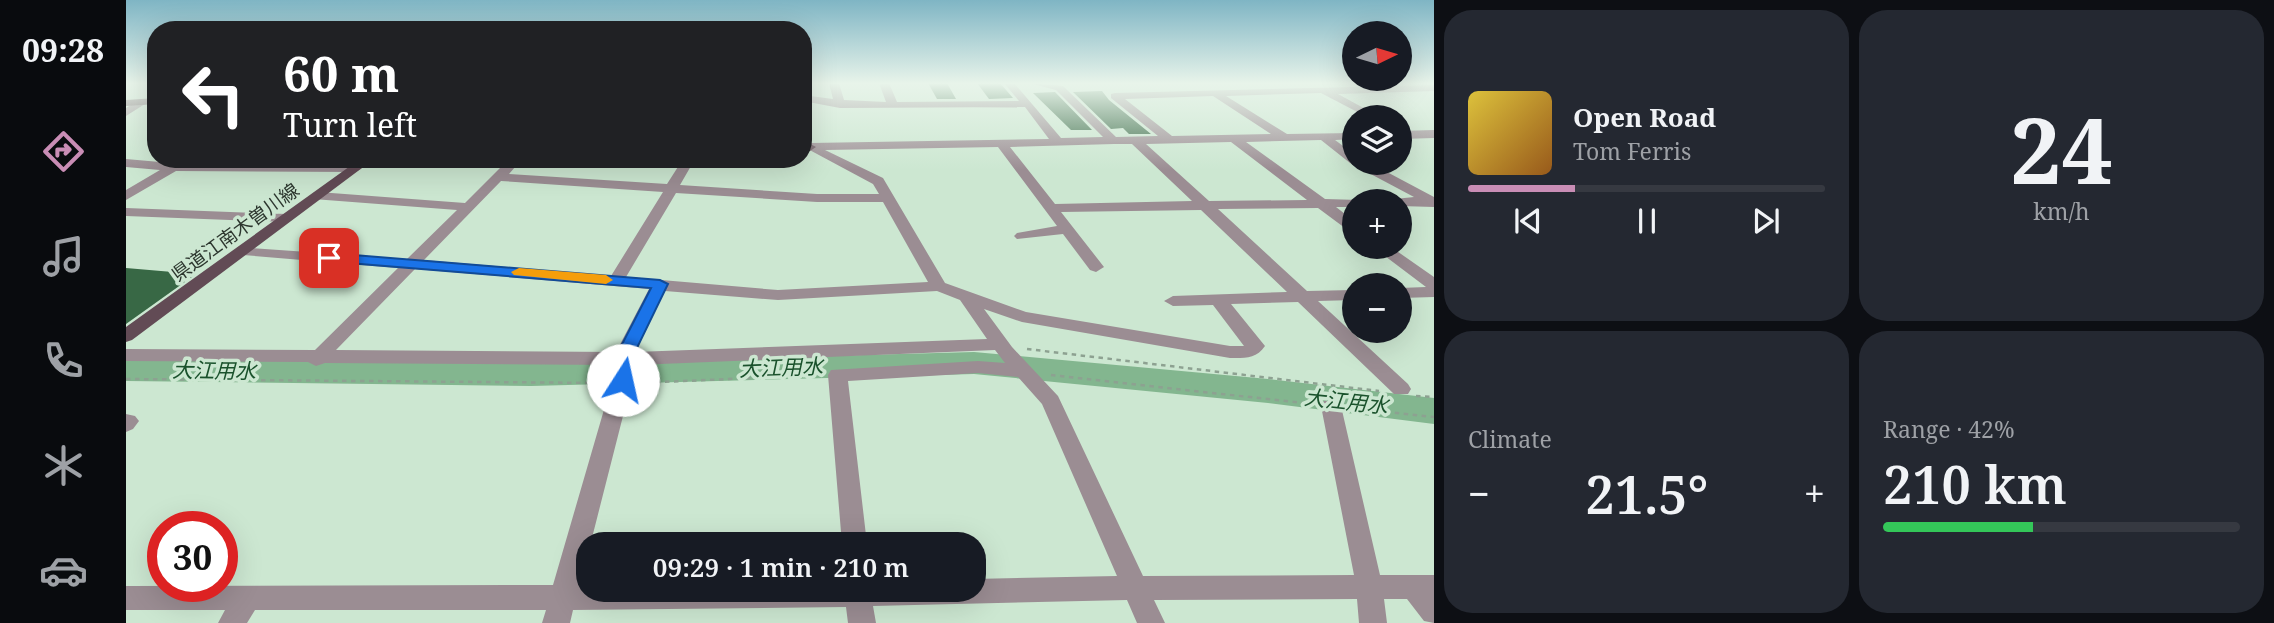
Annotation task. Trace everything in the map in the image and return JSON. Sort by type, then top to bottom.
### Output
[{"type":"main road","name":"県道江南木曽川線","points":[[126,335],[355,168]]},
{"type":"street","points":[[1034,112],[1058,142]]},
{"type":"street","points":[[1083,112],[1113,141]]},
{"type":"street","points":[[1135,112],[1170,140]]},
{"type":"street","points":[[1244,112],[1285,138]]},
{"type":"street","points":[[1412,133],[1434,134]]},
{"type":"street","points":[[812,146],[1342,136]]},
{"type":"street","points":[[1324,137],[1342,151]]},
{"type":"street","points":[[1235,139],[1342,219]]},
{"type":"street","points":[[1136,141],[1401,389]]},
{"type":"street","points":[[1001,143],[1096,267]]},
{"type":"street","points":[[812,149],[878,181],[939,286]]},
{"type":"street","points":[[126,163],[147,165]]},
{"type":"street","points":[[126,196],[170,168]]},
{"type":"street","points":[[316,360],[507,168]]},
{"type":"street","points":[[616,281],[683,168]]},
{"type":"street","points":[[1383,175],[1433,202]]},
{"type":"street","points":[[498,177],[817,198],[888,198]]},
{"type":"street","points":[[318,196],[467,207]]},
{"type":"street","points":[[1412,202],[1433,202]]},
{"type":"street","points":[[1053,208],[1342,203]]},
{"type":"street","points":[[126,212],[286,218]]},
{"type":"street","points":[[1022,236],[1068,229]]},
{"type":"street","points":[[243,250],[778,295],[939,286],[1022,317],[1230,352],[1250,352],[1256,346],[1217,300]]},
{"type":"street","points":[[1398,259],[1434,285]]},
{"type":"street","points":[[556,623],[624,372],[660,284]]},
{"type":"street","points":[[1412,293],[1434,292]]},
{"type":"street","points":[[1174,301],[1342,295]]},
{"type":"street","points":[[967,297],[1012,359],[1051,401],[1151,623]]},
{"type":"street","points":[[126,355],[624,372],[741,357],[932,345],[1012,359]]},
{"type":"street","points":[[853,532],[838,375],[978,367],[1012,359]]},
{"type":"street","points":[[1331,406],[1373,623]]},
{"type":"street","points":[[986,590],[1424,587],[1434,612]]},
{"type":"street","points":[[126,598],[576,595]]},
{"type":"street","points":[[232,623],[249,596]]},
{"type":"street","points":[[859,602],[862,623]]},
{"type":"path","points":[[1012,359],[1331,406],[1434,417]]},
{"type":"path","points":[[126,379],[624,372],[838,375]]},
{"type":"building","points":[[1053,112],[1075,112],[1092,130],[1071,130]]},
{"type":"building","points":[[1094,112],[1124,112],[1151,134],[1129,134],[1123,128],[1111,129]]},
{"type":"building","points":[[126,268],[196,274],[126,324]]},
{"type":"waterway","name":"大江用水","points":[[126,370],[531,375],[974,363],[1268,391],[1434,411]]},
{"type":"slow traffic","points":[[519,272],[606,280]]},
{"type":"route","points":[[329,258],[660,284],[624,356],[627,365],[623,380]]}]
